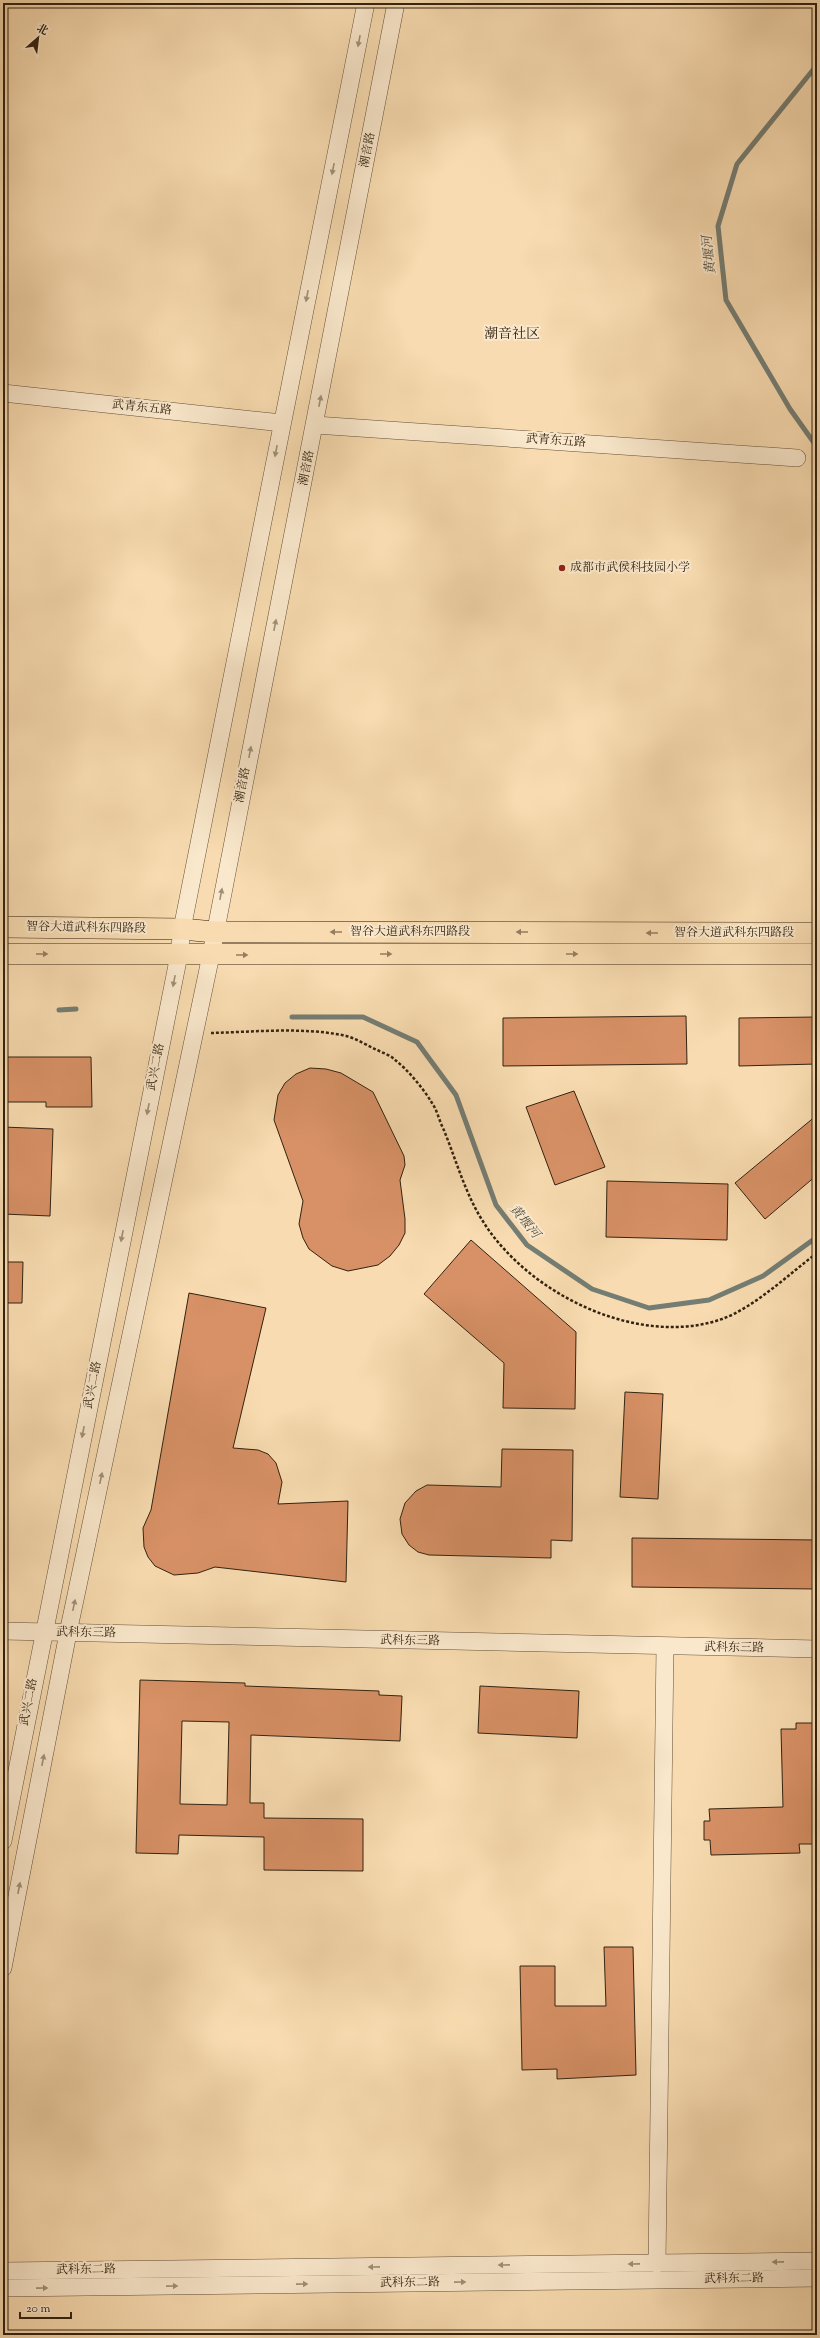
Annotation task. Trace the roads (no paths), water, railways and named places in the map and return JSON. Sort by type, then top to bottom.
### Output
[{"type":"main road","name":"智谷大道武科东四路段","points":[[3,927],[182,929],[214,932],[817,933]]},
{"type":"main road","name":"智谷大道武科东四路段","points":[[3,954],[817,954]]},
{"type":"street","points":[[182,929],[366,3]]},
{"type":"street","name":"潮音路","points":[[3,1968],[68,1633],[211,955],[214,932],[315,425],[396,3]]},
{"type":"street","name":"武青东五路","points":[[3,393],[282,423]]},
{"type":"street","name":"武青东五路","points":[[315,425],[797,458]]},
{"type":"street","name":"武兴二路","points":[[3,1840],[43,1632],[179,955],[182,929]]},
{"type":"street","name":"武科东三路","points":[[3,1631],[665,1647],[817,1649]]},
{"type":"street","points":[[657,2264],[665,1647]]},
{"type":"street","name":"武科东二路","points":[[3,2271],[817,2261]]},
{"type":"street","name":"武科东二路","points":[[3,2288],[817,2278]]},
{"type":"waterway","name":"黄堰河","points":[[817,65],[737,164],[718,226],[726,300],[790,409],[817,447]]},
{"type":"waterway","name":"黄堰河","points":[[59,1010],[76,1009]]},
{"type":"waterway","name":"黄堰河","points":[[292,1017],[363,1017],[417,1042],[456,1095],[496,1205],[527,1245],[592,1289],[649,1308],[709,1300],[763,1276],[817,1237]]},
{"type":"place","name":"成都市武侯科技园小学","points":[[562,568]]},
{"type":"district","name":"潮音社区","points":[[512,335]]}]
